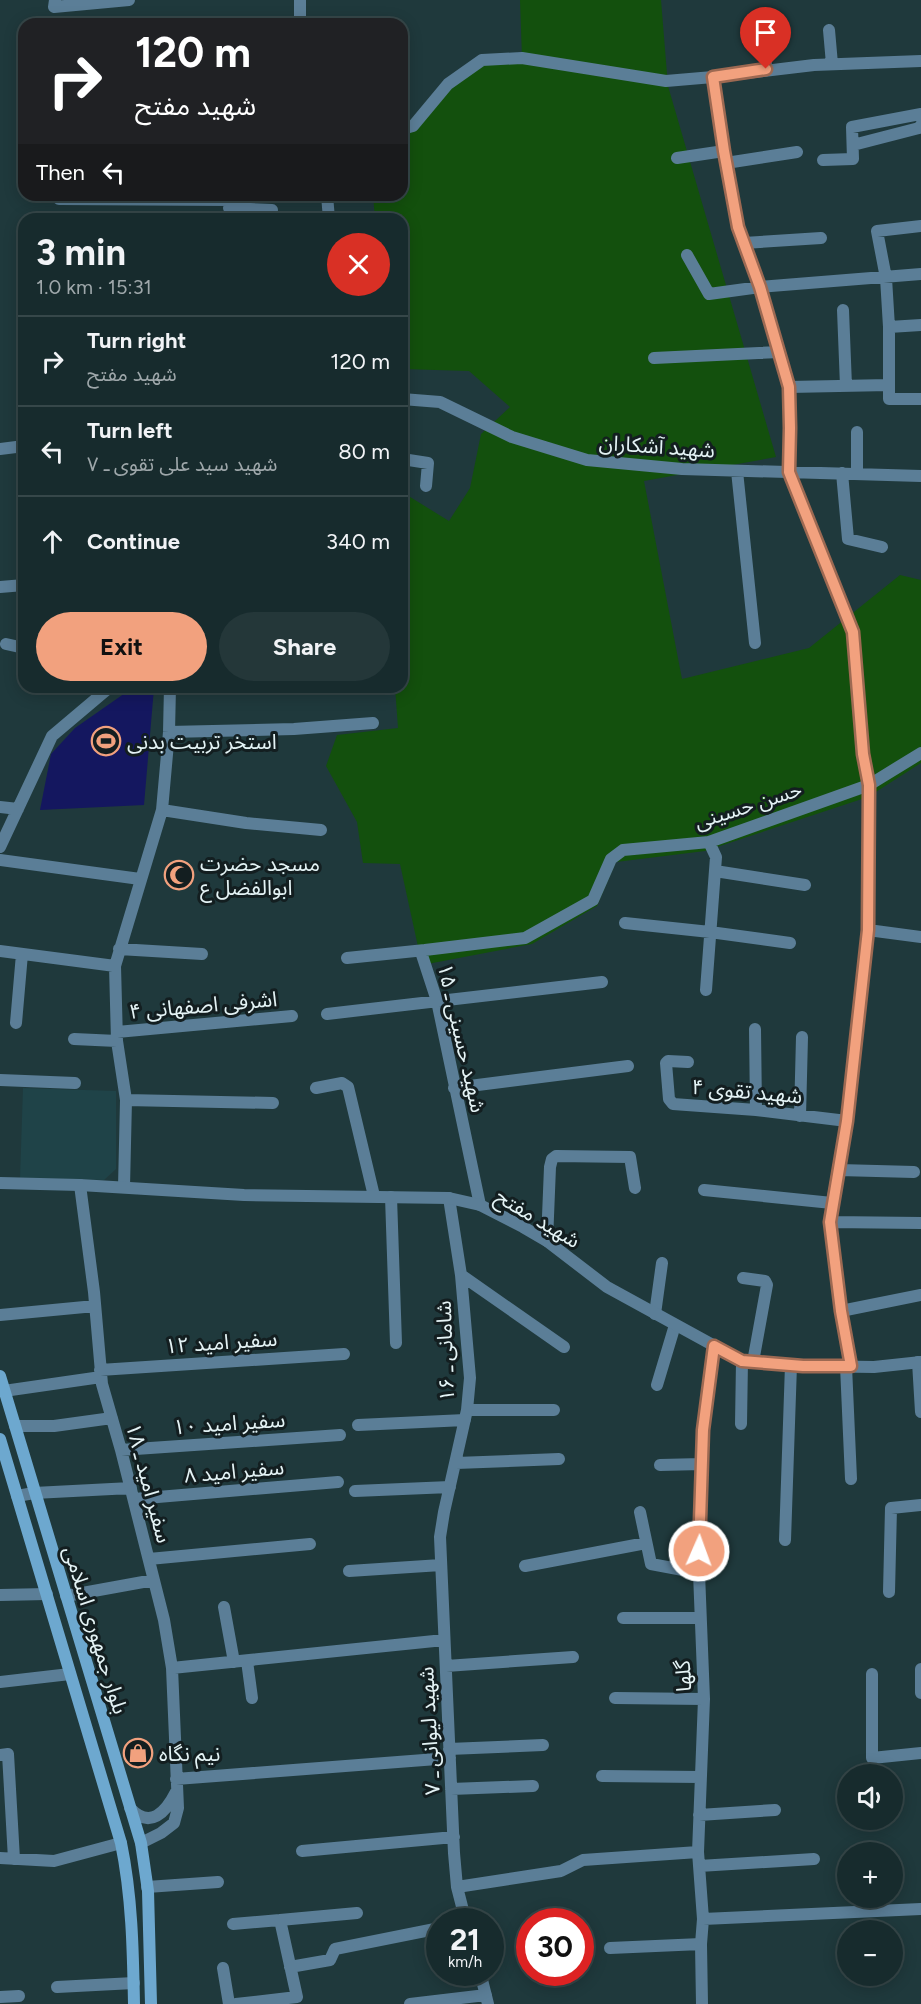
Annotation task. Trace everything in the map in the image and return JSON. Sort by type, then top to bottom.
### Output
[{"type":"main road","name":"بلوار جمهوری اسلامی","points":[[0,1376],[141,1843],[147,1887],[151,2004]]},
{"type":"main road","name":"بلوار جمهوری اسلامی","points":[[0,1439],[121,1843],[130,1903],[134,2004]]},
{"type":"main road","points":[[100,1769],[118,1766]]},
{"type":"street","points":[[55,0],[54,7],[129,0]]},
{"type":"street","points":[[300,0],[300,18]]},
{"type":"street","points":[[766,69],[768,26]]},
{"type":"street","points":[[829,30],[832,64]]},
{"type":"street","points":[[408,128],[448,84],[482,60],[522,58],[666,81],[766,69],[921,61]]},
{"type":"street","points":[[713,77],[738,227],[760,287],[789,387],[789,472],[853,632],[863,754],[869,785],[868,930],[847,1121],[830,1222],[849,1366],[851,1479]]},
{"type":"street","points":[[823,160],[853,159],[852,127],[921,114]]},
{"type":"street","points":[[853,145],[919,128],[921,125]]},
{"type":"street","points":[[677,158],[797,152]]},
{"type":"street","points":[[108,201],[272,210]]},
{"type":"street","points":[[921,226],[877,231],[885,278],[889,327],[889,399],[921,399]]},
{"type":"street","points":[[744,243],[821,238]]},
{"type":"street","points":[[687,255],[708,294],[760,287],[921,274]]},
{"type":"street","points":[[843,310],[846,386]]},
{"type":"street","points":[[889,327],[921,325]]},
{"type":"street","points":[[654,358],[778,352]]},
{"type":"street","points":[[789,387],[889,385]]},
{"type":"street","name":"شهید آشکاران","points":[[408,399],[441,402],[512,437],[587,460],[682,469],[921,476]]},
{"type":"street","points":[[857,432],[857,474]]},
{"type":"street","points":[[0,449],[18,447]]},
{"type":"street","points":[[408,460],[428,463],[426,486]]},
{"type":"street","points":[[737,471],[755,643]]},
{"type":"street","points":[[842,473],[848,539],[882,547]]},
{"type":"street","points":[[0,587],[18,586]]},
{"type":"street","points":[[6,644],[18,647]]},
{"type":"street","points":[[0,847],[52,736],[103,693]]},
{"type":"street","points":[[124,1187],[126,1100],[117,1037],[115,966],[162,810],[170,693]]},
{"type":"street","points":[[169,732],[294,729],[373,723]]},
{"type":"street","name":"حسن حسینی","points":[[593,900],[611,859],[623,850],[709,842],[869,785],[921,753]]},
{"type":"street","points":[[0,807],[18,809]]},
{"type":"street","points":[[162,810],[246,823],[321,830]]},
{"type":"street","points":[[706,990],[716,857],[709,842]]},
{"type":"street","points":[[0,860],[140,879]]},
{"type":"street","points":[[715,871],[805,885]]},
{"type":"street","name":"شهید حسینی ـ ۱۵","points":[[480,1205],[437,1001],[422,955],[425,950],[525,938],[593,900]]},
{"type":"street","points":[[625,923],[790,943]]},
{"type":"street","points":[[868,930],[921,937]]},
{"type":"street","points":[[119,949],[202,954]]},
{"type":"street","points":[[347,958],[425,950]]},
{"type":"street","points":[[0,951],[115,966]]},
{"type":"street","points":[[16,1023],[22,954]]},
{"type":"street","points":[[327,1014],[602,982]]},
{"type":"street","name":"اشرفی اصفهانی ۴","points":[[74,1039],[117,1037],[292,1016]]},
{"type":"street","points":[[755,1029],[756,1110]]},
{"type":"street","points":[[800,1116],[802,1038]]},
{"type":"street","name":"شهید تقوی ۴","points":[[688,1062],[668,1060],[666,1063],[669,1099],[673,1104],[756,1110],[847,1121]]},
{"type":"street","points":[[454,1088],[628,1066]]},
{"type":"street","points":[[0,1080],[75,1083]]},
{"type":"street","points":[[316,1088],[342,1083],[348,1087],[374,1196]]},
{"type":"street","points":[[126,1100],[273,1103]]},
{"type":"street","points":[[547,1241],[550,1167],[556,1156],[630,1157],[635,1188]]},
{"type":"street","points":[[839,1170],[914,1172]]},
{"type":"street","name":"شهید مفتح","points":[[0,1183],[124,1187],[244,1195],[449,1198],[480,1205],[547,1241],[608,1287],[747,1362],[874,1367],[919,1362]]},
{"type":"street","name":"سفیر امید ـ ۱۸","points":[[80,1185],[101,1373],[164,1620],[172,1668],[178,1808],[174,1823],[161,1833],[141,1843]]},
{"type":"street","points":[[704,1190],[832,1203]]},
{"type":"street","points":[[391,1197],[396,1342]]},
{"type":"street","name":"شامانی ـ ۱۶","points":[[440,1537],[466,1415],[470,1378],[461,1275],[449,1198]]},
{"type":"street","points":[[830,1222],[921,1223]]},
{"type":"street","points":[[655,1314],[662,1263]]},
{"type":"street","points":[[461,1275],[564,1347]]},
{"type":"street","points":[[741,1424],[747,1362],[767,1285],[765,1281],[743,1278]]},
{"type":"street","points":[[841,1311],[921,1295]]},
{"type":"street","points":[[0,1315],[95,1306]]},
{"type":"street","points":[[657,1385],[675,1325]]},
{"type":"street","name":"گلها","points":[[702,2004],[703,1919],[698,1852],[704,1699],[699,1573],[703,1430],[714,1346]]},
{"type":"street","name":"سفیر امید ۱۲","points":[[4,1391],[53,1384],[101,1373],[344,1354]]},
{"type":"street","points":[[919,1362],[921,1412]]},
{"type":"street","points":[[785,1540],[791,1365]]},
{"type":"street","points":[[358,1425],[554,1410]]},
{"type":"street","points":[[15,1426],[63,1424],[112,1418]]},
{"type":"street","name":"سفیر امید ۱۰","points":[[121,1450],[340,1435]]},
{"type":"street","points":[[456,1463],[559,1459]]},
{"type":"street","points":[[660,1465],[702,1464]]},
{"type":"street","name":"سفیر امید ۸","points":[[17,1496],[83,1490],[132,1494],[338,1482]]},
{"type":"street","points":[[355,1491],[450,1487]]},
{"type":"street","points":[[889,1592],[891,1508],[921,1505]]},
{"type":"street","points":[[640,1512],[651,1564],[699,1573]]},
{"type":"street","name":"شهید لیوانی ـ ۷","points":[[440,1537],[451,1789],[457,1887],[462,1908]]},
{"type":"street","points":[[525,1566],[646,1543]]},
{"type":"street","points":[[149,1559],[310,1544]]},
{"type":"street","points":[[349,1571],[441,1565]]},
{"type":"street","points":[[66,1596],[154,1580]]},
{"type":"street","points":[[0,1595],[47,1594]]},
{"type":"street","points":[[225,1607],[234,1662]]},
{"type":"street","points":[[623,1618],[700,1618]]},
{"type":"street","points":[[172,1668],[444,1640]]},
{"type":"street","points":[[446,1666],[573,1657]]},
{"type":"street","points":[[247,1661],[252,1698]]},
{"type":"street","points":[[921,1669],[921,1693]]},
{"type":"street","points":[[0,1682],[70,1674]]},
{"type":"street","points":[[872,1674],[872,1758],[921,1753]]},
{"type":"street","points":[[615,1698],[704,1699]]},
{"type":"street","points":[[130,1808],[140,1817],[150,1818],[160,1815],[168,1808],[177,1785],[543,1745]]},
{"type":"street","points":[[0,1755],[8,1754],[14,1858]]},
{"type":"street","points":[[602,1776],[700,1777]]},
{"type":"street","points":[[451,1789],[533,1786]]},
{"type":"street","points":[[699,1815],[775,1810]]},
{"type":"street","points":[[302,1851],[454,1837]]},
{"type":"street","points":[[0,1858],[54,1861],[121,1843]]},
{"type":"street","points":[[457,1887],[561,1871],[583,1860],[698,1852]]},
{"type":"street","points":[[699,1866],[814,1859]]},
{"type":"street","points":[[147,1887],[218,1882]]},
{"type":"street","points":[[703,1919],[921,1909]]},
{"type":"street","points":[[233,1924],[357,1913]]},
{"type":"street","points":[[236,2004],[297,1996],[280,1920]]},
{"type":"street","points":[[290,1967],[330,1960],[335,1949],[426,1931]]},
{"type":"street","points":[[609,1948],[701,1944]]},
{"type":"street","points":[[224,1968],[229,2004]]},
{"type":"street","points":[[57,1987],[134,1983]]},
{"type":"street","points":[[0,1997],[19,1996]]},
{"type":"street","points":[[410,2004],[487,1999]]},
{"type":"shaded area","name":"استخر تربیت بدنی","points":[[125,693],[154,693],[144,805],[40,810],[51,754],[75,728]]},
{"type":"shaded area","points":[[23,1088],[116,1091],[116,1169],[104,1180],[20,1178]]},
{"type":"green space","points":[[520,0],[661,0],[668,86],[776,457],[644,481],[682,679],[809,648],[900,575],[921,580],[921,763],[868,797],[705,851],[616,862],[597,906],[532,944],[422,965],[400,864],[363,863],[357,822],[326,766],[337,735],[398,728],[395,693],[408,693],[408,496],[449,521],[470,488],[481,434],[510,407],[469,371],[408,369],[408,213],[374,213],[374,201],[408,201],[408,123],[441,88],[482,60],[522,58]]},
{"type":"place","name":"استخر تربیت بدنی","points":[[106,741]]},
{"type":"place","name":"مسجد حضرت ابوالفضل ع","points":[[179,875]]},
{"type":"place","name":"نیم نگاه","points":[[138,1753]]},
{"type":"route","points":[[699,1551],[703,1430],[714,1346],[742,1361],[803,1366],[851,1366],[841,1311],[830,1222],[847,1121],[868,930],[869,785],[863,754],[853,632],[789,472],[789,387],[760,287],[738,227],[713,77],[766,69]]}]
